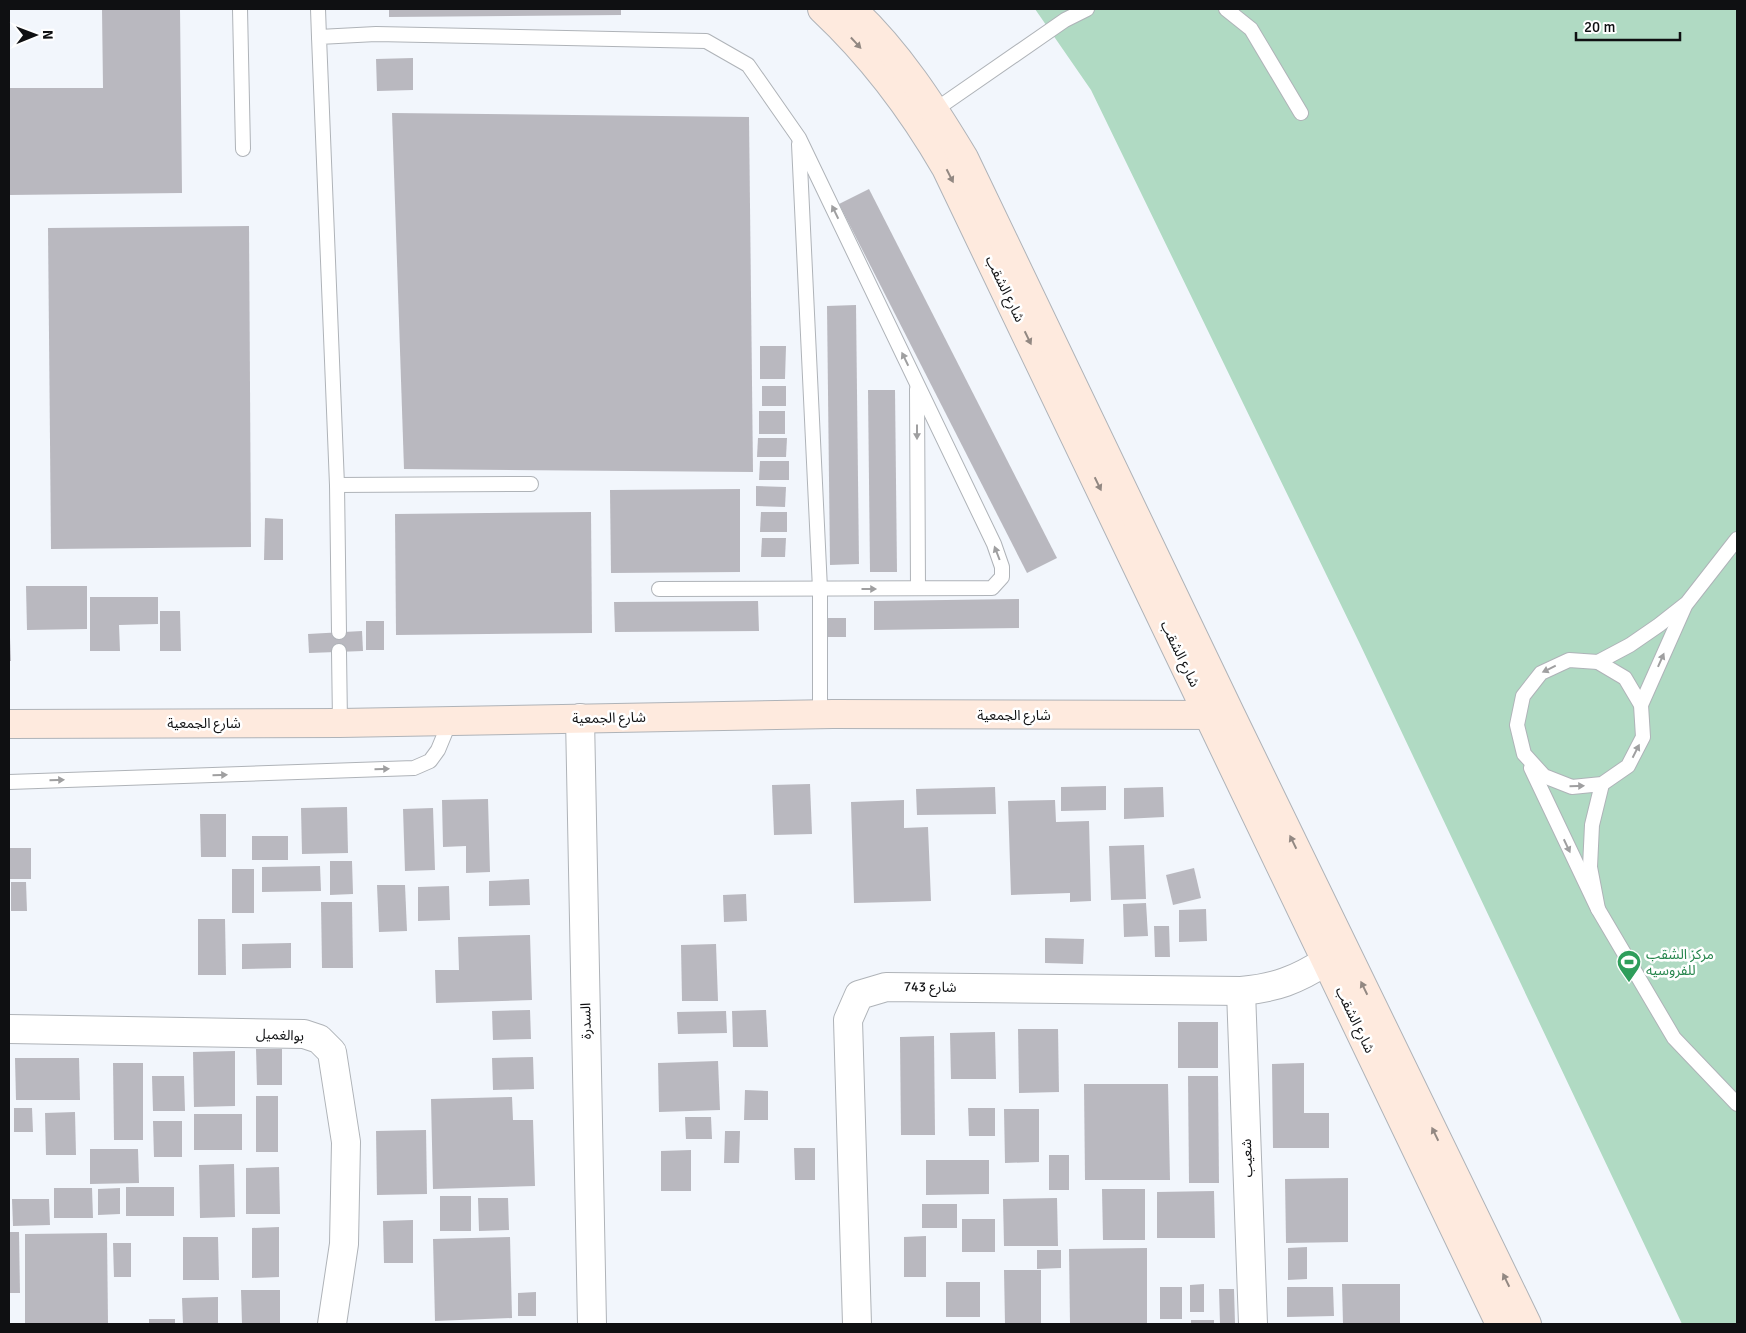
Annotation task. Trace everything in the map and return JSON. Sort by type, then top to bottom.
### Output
[{"type":"street","name":"شارع الشقب","points":[[822,9],[870,59],[898,94],[924,130],[946,168],[1134,535],[1220,715],[1527,1324]]},
{"type":"street","name":"شارع الشقب","points":[[852,9],[915,81],[964,158],[985,199],[1134,535]]},
{"type":"street","name":"شارع الجمعية","points":[[9,724],[340,723],[820,714],[1220,715]]},
{"type":"street","name":"شارع الشقب","points":[[1220,715],[1326,961],[1500,1324]]},
{"type":"street","name":"السدرة","points":[[580,718],[592,1324]]},
{"type":"street","name":"شارع 743","points":[[857,1324],[848,1020],[859,995],[886,987],[1241,991],[1285,984],[1307,974],[1326,961]]},
{"type":"street","name":"شعيب","points":[[1241,991],[1253,1324]]},
{"type":"street","name":"بوالغميل","points":[[9,1029],[304,1034],[319,1040],[332,1052],[346,1142],[344,1244],[332,1324]]},
{"type":"lane","points":[[240,9],[243,149]]},
{"type":"lane","points":[[318,9],[337,485],[339,632]]},
{"type":"lane","points":[[935,110],[1065,20],[1087,9]]},
{"type":"lane","points":[[1226,9],[1251,28],[1301,113]]},
{"type":"lane","points":[[319,37],[376,34],[706,41],[748,65],[799,138],[994,544],[1002,567],[1002,577],[992,588],[659,589]]},
{"type":"lane","points":[[799,138],[820,589],[820,714]]},
{"type":"lane","points":[[917,384],[918,588]]},
{"type":"lane","points":[[337,485],[531,484]]},
{"type":"lane","points":[[1524,754],[1544,776],[1572,787],[1602,784],[1628,766],[1643,737],[1642,705],[1687,603],[1737,539]]},
{"type":"lane","points":[[1598,662],[1637,640],[1687,603]]},
{"type":"lane","points":[[339,652],[340,723]]},
{"type":"lane","points":[[1642,705],[1625,678],[1598,662],[1569,660],[1541,672],[1523,696],[1517,725],[1524,754],[1598,908],[1674,1038],[1737,1104]]},
{"type":"lane","points":[[9,782],[414,768],[430,760],[438,750],[450,721]]},
{"type":"lane","points":[[1598,908],[1590,867],[1592,825],[1602,784]]},
{"type":"green space","name":"مركز الشقب للفروسيه","points":[[1035,9],[1737,9],[1737,1324],[1682,1324],[1359,642],[1091,90]]},
{"type":"building","points":[[102,9],[180,9],[182,193],[9,195],[9,88],[103,88]]},
{"type":"building","points":[[389,9],[621,9],[621,15],[389,17]]},
{"type":"building","points":[[413,58],[413,90],[377,91],[376,59]]},
{"type":"building","points":[[392,113],[749,117],[753,472],[404,469]]},
{"type":"building","points":[[869,189],[1057,558],[1027,573],[839,204]]},
{"type":"building","points":[[249,226],[251,547],[51,549],[48,228]]},
{"type":"building","points":[[856,305],[859,564],[830,565],[827,306]]},
{"type":"building","points":[[760,346],[786,346],[785,379],[760,379]]},
{"type":"building","points":[[762,386],[786,386],[786,406],[762,406]]},
{"type":"building","points":[[868,390],[895,390],[897,572],[870,572]]},
{"type":"building","points":[[759,411],[785,411],[785,434],[759,434]]},
{"type":"building","points":[[758,438],[787,438],[786,457],[757,457]]},
{"type":"building","points":[[760,461],[789,461],[789,480],[759,480]]},
{"type":"building","points":[[756,486],[786,487],[785,507],[756,506]]},
{"type":"building","points":[[740,489],[740,572],[611,573],[610,490]]},
{"type":"building","points":[[591,512],[592,633],[396,635],[395,514]]},
{"type":"building","points":[[761,512],[787,512],[787,532],[760,532]]},
{"type":"building","points":[[265,518],[283,519],[283,560],[264,560]]},
{"type":"building","points":[[762,538],[786,538],[785,557],[761,557]]},
{"type":"building","points":[[26,586],[87,586],[87,629],[27,630]]},
{"type":"building","points":[[90,597],[158,597],[158,624],[119,625],[120,651],[90,651]]},
{"type":"building","points":[[1019,599],[1019,628],[874,630],[874,601]]},
{"type":"building","points":[[758,601],[759,631],[615,632],[614,602]]},
{"type":"building","points":[[160,611],[180,611],[181,651],[160,651]]},
{"type":"building","points":[[826,618],[846,618],[846,637],[826,637]]},
{"type":"building","points":[[366,621],[384,621],[384,650],[366,650]]},
{"type":"building","points":[[362,631],[363,651],[309,653],[308,634]]},
{"type":"building","points":[[10,638],[11,661],[9,661]]},
{"type":"building","points":[[810,784],[812,834],[774,835],[772,785]]},
{"type":"building","points":[[1106,786],[1106,810],[1061,811],[1061,787]]},
{"type":"building","points":[[995,787],[996,814],[917,815],[916,789]]},
{"type":"building","points":[[1163,787],[1164,817],[1124,819],[1124,788]]},
{"type":"building","points":[[488,799],[490,872],[466,873],[466,846],[443,847],[442,800]]},
{"type":"building","points":[[904,800],[904,828],[928,827],[931,901],[854,903],[851,802]]},
{"type":"building","points":[[1055,800],[1056,822],[1089,821],[1091,901],[1070,902],[1070,893],[1011,895],[1008,801]]},
{"type":"building","points":[[347,807],[348,853],[302,854],[301,808]]},
{"type":"building","points":[[433,808],[435,870],[405,871],[403,809]]},
{"type":"building","points":[[200,814],[226,814],[226,857],[201,857]]},
{"type":"building","points":[[252,836],[288,836],[288,860],[252,860]]},
{"type":"building","points":[[1144,845],[1146,899],[1111,900],[1109,846]]},
{"type":"building","points":[[9,848],[31,848],[31,879],[9,879]]},
{"type":"building","points":[[330,861],[352,861],[353,894],[330,895]]},
{"type":"building","points":[[320,866],[321,891],[262,892],[262,867]]},
{"type":"building","points":[[1194,868],[1201,898],[1173,905],[1166,875]]},
{"type":"building","points":[[232,869],[254,869],[254,913],[232,913]]},
{"type":"building","points":[[529,879],[530,905],[489,906],[489,881]]},
{"type":"building","points":[[11,882],[26,882],[27,911],[11,911]]},
{"type":"building","points":[[377,885],[405,885],[407,931],[379,932]]},
{"type":"building","points":[[449,886],[450,920],[418,921],[418,887]]},
{"type":"building","points":[[746,894],[747,921],[724,922],[723,895]]},
{"type":"building","points":[[321,902],[352,902],[353,968],[322,968]]},
{"type":"building","points":[[1146,903],[1148,936],[1124,937],[1123,904]]},
{"type":"building","points":[[1206,909],[1207,941],[1179,942],[1179,910]]},
{"type":"building","points":[[198,919],[225,919],[226,975],[198,975]]},
{"type":"building","points":[[1154,926],[1169,926],[1170,957],[1155,957]]},
{"type":"building","points":[[530,935],[532,1000],[436,1003],[435,970],[459,970],[458,937]]},
{"type":"building","points":[[1045,938],[1084,939],[1083,964],[1045,963]]},
{"type":"building","points":[[291,943],[291,968],[242,969],[242,944]]},
{"type":"building","points":[[716,944],[718,1001],[682,1001],[681,945]]},
{"type":"building","points":[[530,1010],[531,1039],[493,1040],[492,1011]]},
{"type":"building","points":[[766,1010],[768,1047],[733,1047],[732,1011]]},
{"type":"building","points":[[726,1011],[727,1033],[678,1034],[677,1012]]},
{"type":"building","points":[[1178,1022],[1218,1022],[1218,1068],[1178,1068]]},
{"type":"building","points":[[1018,1029],[1058,1029],[1059,1092],[1019,1093]]},
{"type":"building","points":[[995,1032],[996,1079],[951,1079],[950,1033]]},
{"type":"building","points":[[934,1036],[935,1135],[901,1135],[900,1037]]},
{"type":"building","points":[[256,1049],[282,1049],[282,1085],[257,1085]]},
{"type":"building","points":[[235,1051],[235,1106],[194,1107],[193,1052]]},
{"type":"building","points":[[533,1057],[534,1089],[493,1090],[492,1058]]},
{"type":"building","points":[[15,1058],[79,1058],[80,1100],[16,1100]]},
{"type":"building","points":[[718,1061],[720,1110],[659,1112],[658,1063]]},
{"type":"building","points":[[113,1063],[143,1063],[143,1140],[114,1140]]},
{"type":"building","points":[[1304,1063],[1304,1113],[1329,1113],[1329,1148],[1273,1148],[1272,1064]]},
{"type":"building","points":[[152,1076],[184,1076],[185,1111],[153,1111]]},
{"type":"building","points":[[1188,1076],[1218,1076],[1219,1183],[1189,1183]]},
{"type":"building","points":[[1084,1084],[1168,1084],[1170,1180],[1085,1180]]},
{"type":"building","points":[[745,1090],[768,1091],[768,1120],[744,1120]]},
{"type":"building","points":[[256,1096],[278,1096],[278,1152],[256,1152]]},
{"type":"building","points":[[512,1097],[513,1120],[533,1120],[535,1186],[433,1189],[431,1099]]},
{"type":"building","points":[[14,1108],[32,1108],[33,1132],[14,1132]]},
{"type":"building","points":[[968,1108],[995,1108],[995,1136],[969,1136]]},
{"type":"building","points":[[1004,1109],[1039,1109],[1039,1162],[1005,1163]]},
{"type":"building","points":[[75,1112],[76,1155],[46,1155],[45,1113]]},
{"type":"building","points":[[194,1114],[242,1114],[242,1150],[194,1150]]},
{"type":"building","points":[[685,1117],[711,1117],[712,1139],[686,1139]]},
{"type":"building","points":[[153,1121],[182,1121],[182,1157],[154,1157]]},
{"type":"building","points":[[426,1130],[427,1194],[377,1195],[376,1131]]},
{"type":"building","points":[[725,1131],[740,1131],[739,1163],[724,1163]]},
{"type":"building","points":[[794,1148],[815,1148],[815,1180],[795,1180]]},
{"type":"building","points":[[90,1149],[138,1149],[139,1183],[90,1184]]},
{"type":"building","points":[[691,1150],[691,1191],[661,1191],[661,1151]]},
{"type":"building","points":[[1049,1155],[1069,1155],[1069,1190],[1049,1190]]},
{"type":"building","points":[[926,1160],[989,1160],[989,1194],[926,1195]]},
{"type":"building","points":[[234,1164],[235,1217],[200,1218],[199,1165]]},
{"type":"building","points":[[279,1167],[280,1214],[246,1214],[246,1168]]},
{"type":"building","points":[[1348,1178],[1348,1242],[1286,1243],[1285,1179]]},
{"type":"building","points":[[126,1187],[174,1187],[174,1216],[126,1216]]},
{"type":"building","points":[[54,1188],[92,1188],[93,1218],[54,1218]]},
{"type":"building","points":[[120,1188],[120,1214],[98,1215],[98,1189]]},
{"type":"building","points":[[1102,1189],[1145,1189],[1145,1240],[1103,1240]]},
{"type":"building","points":[[1214,1191],[1215,1238],[1157,1238],[1157,1192]]},
{"type":"building","points":[[440,1196],[471,1196],[471,1231],[440,1231]]},
{"type":"building","points":[[478,1198],[508,1198],[509,1230],[479,1231]]},
{"type":"building","points":[[1057,1198],[1058,1246],[1004,1246],[1003,1199]]},
{"type":"building","points":[[12,1199],[49,1199],[50,1225],[13,1226]]},
{"type":"building","points":[[922,1204],[957,1204],[957,1228],[922,1228]]},
{"type":"building","points":[[962,1219],[995,1219],[995,1252],[962,1252]]},
{"type":"building","points":[[413,1220],[413,1263],[384,1263],[383,1221]]},
{"type":"building","points":[[279,1227],[279,1277],[252,1278],[252,1228]]},
{"type":"building","points":[[9,1232],[19,1232],[20,1293],[9,1293]]},
{"type":"building","points":[[107,1233],[108,1324],[25,1324],[25,1234]]},
{"type":"building","points":[[926,1236],[926,1277],[904,1277],[904,1237]]},
{"type":"building","points":[[183,1237],[218,1237],[219,1280],[183,1280]]},
{"type":"building","points":[[510,1237],[512,1318],[435,1321],[433,1239]]},
{"type":"building","points":[[113,1243],[131,1243],[131,1277],[114,1277]]},
{"type":"building","points":[[1307,1247],[1307,1279],[1288,1280],[1288,1248]]},
{"type":"building","points":[[1147,1248],[1147,1324],[1070,1324],[1069,1249]]},
{"type":"building","points":[[1037,1250],[1061,1250],[1061,1268],[1037,1269]]},
{"type":"building","points":[[1004,1270],[1041,1270],[1041,1323],[1005,1324]]},
{"type":"building","points":[[946,1282],[980,1282],[980,1317],[946,1317]]},
{"type":"building","points":[[1204,1284],[1204,1312],[1190,1312],[1190,1285]]},
{"type":"building","points":[[1342,1284],[1400,1284],[1400,1324],[1343,1324]]},
{"type":"building","points":[[1160,1287],[1182,1287],[1182,1319],[1160,1319]]},
{"type":"building","points":[[1287,1287],[1333,1287],[1334,1316],[1287,1317]]},
{"type":"building","points":[[1219,1289],[1234,1289],[1235,1324],[1220,1324]]},
{"type":"building","points":[[241,1290],[280,1290],[280,1323],[242,1324]]},
{"type":"building","points":[[536,1292],[536,1316],[518,1316],[518,1293]]},
{"type":"building","points":[[218,1297],[218,1324],[183,1324],[182,1298]]},
{"type":"building","points":[[149,1319],[175,1319],[175,1324],[149,1324]]},
{"type":"building","points":[[1191,1320],[1214,1320],[1214,1324],[1191,1324]]},
{"type":"place","name":"مركز الشقب للفروسيه","points":[[1629,983]]}]
